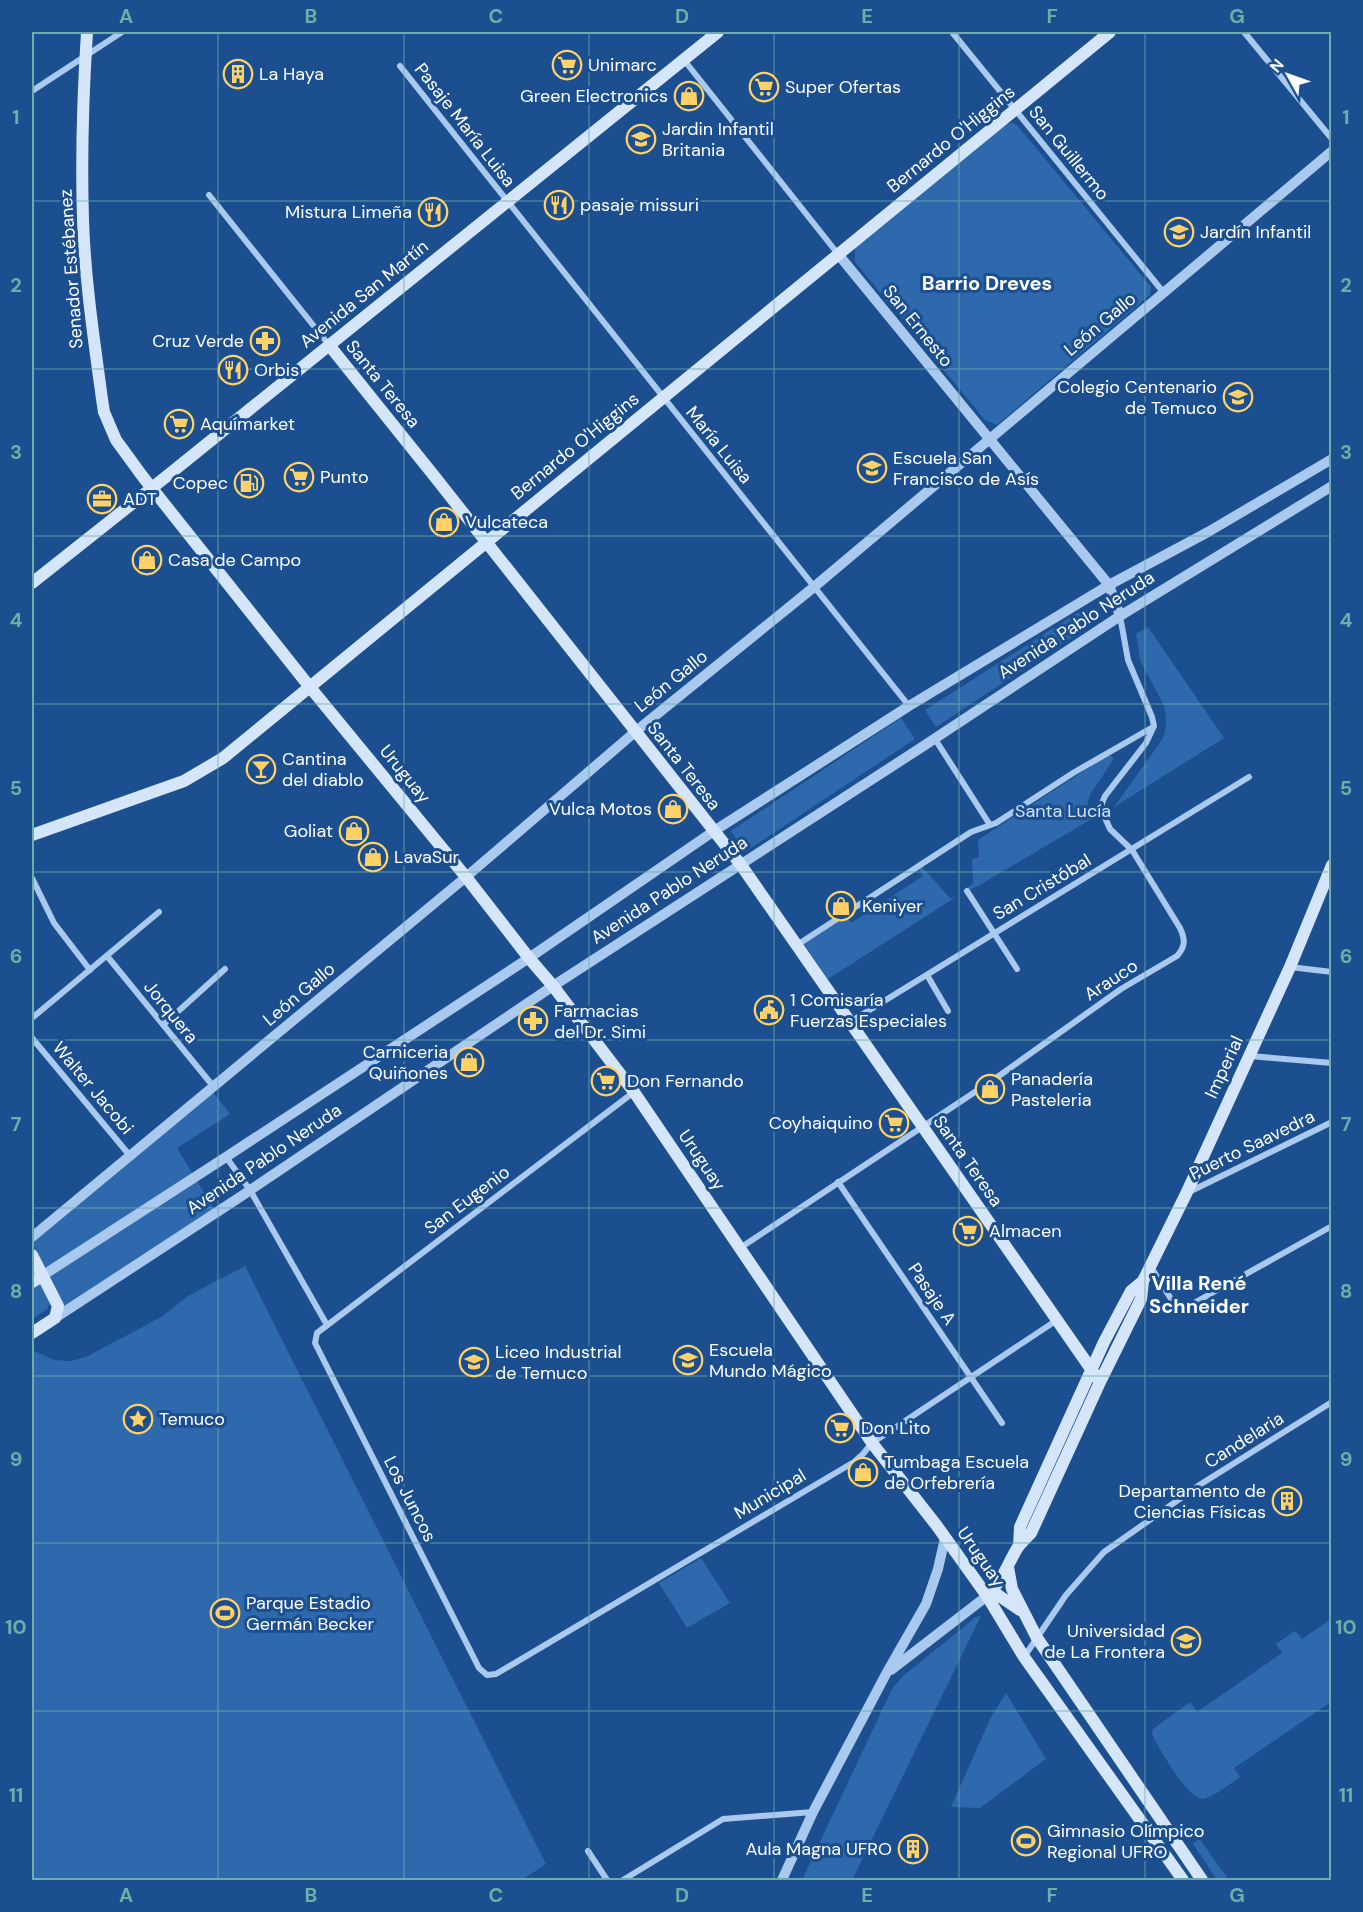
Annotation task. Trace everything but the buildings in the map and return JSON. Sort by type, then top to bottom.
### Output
[{"type":"main road","name":"Senador Estébanez","points":[[87,32],[82,132],[83,222],[91,321],[102,399],[104,412],[116,440],[152,488]]},
{"type":"main road","name":"Avenida San Martín","points":[[32,583],[718,32]]},
{"type":"main road","name":"Bernardo O'Higgins","points":[[32,835],[184,781],[223,758],[1110,32]]},
{"type":"main road","name":"Santa Teresa","points":[[329,345],[741,865],[1100,1382]]},
{"type":"main road","name":"Uruguay","points":[[152,488],[309,686],[553,986],[634,1092],[872,1443],[989,1593],[1024,1657],[1183,1881]]},
{"type":"main road","name":"Imperial","points":[[1019,1546],[1020,1527],[1091,1368],[1131,1291],[1143,1281],[1151,1267],[1186,1194],[1290,967],[1332,865]]},
{"type":"main road","points":[[32,1255],[37,1279],[58,1306],[55,1318]]},
{"type":"main road","name":"Imperial","points":[[989,1593],[1008,1567],[1019,1546],[1031,1533],[1141,1299],[1143,1281]]},
{"type":"main road","name":"Avenida Pablo Neruda","points":[[32,1333],[55,1318]]},
{"type":"main road","name":"Uruguay","points":[[1008,1567],[1012,1589],[1037,1638],[1202,1881]]},
{"type":"main road","points":[[989,1593],[1012,1603],[1027,1618]]},
{"type":"street","points":[[32,92],[122,32]]},
{"type":"street","name":"San Guillermo","points":[[952,32],[1164,293]]},
{"type":"street","points":[[1244,32],[1332,139]]},
{"type":"street","name":"San Ernesto","points":[[684,60],[838,254],[1109,585],[1120,616]]},
{"type":"street","name":"Pasaje María Luisa","points":[[400,66],[507,202]]},
{"type":"street","name":"León Gallo","points":[[32,1237],[466,877],[635,732],[814,587],[1332,151]]},
{"type":"street","name":"Santa Teresa","points":[[209,195],[329,345]]},
{"type":"street","name":"María Luisa","points":[[507,202],[909,706]]},
{"type":"street","name":"Avenida Pablo Neruda","points":[[37,1279],[529,958],[714,831],[909,706],[1109,585],[1208,532],[1332,459]]},
{"type":"street","name":"Avenida Pablo Neruda","points":[[55,1318],[553,986],[935,739],[1120,616],[1332,486]]},
{"type":"street","points":[[797,945],[971,832],[1000,821],[1073,773],[1154,726],[1128,660],[1120,616]]},
{"type":"street","name":"Arauco","points":[[739,1248],[1005,1071],[1121,989],[1178,956],[1182,950],[1184,937],[1180,928],[1132,850],[1110,829],[1103,816],[1102,803],[1111,786],[1146,743],[1154,726]]},
{"type":"street","points":[[935,739],[990,825]]},
{"type":"street","name":"San Cristóbal","points":[[850,1023],[1249,777]]},
{"type":"street","points":[[32,878],[54,923],[90,970]]},
{"type":"street","points":[[967,891],[1017,969]]},
{"type":"street","points":[[32,1018],[159,912]]},
{"type":"street","name":"Jorquera","points":[[106,956],[213,1086]]},
{"type":"street","points":[[1290,967],[1332,972]]},
{"type":"street","points":[[163,1025],[225,969]]},
{"type":"street","points":[[927,975],[948,1011]]},
{"type":"street","name":"Walter Jacobi","points":[[32,1038],[131,1157]]},
{"type":"street","points":[[1249,1056],[1332,1063]]},
{"type":"street","name":"San Eugenio","points":[[317,1333],[634,1092]]},
{"type":"street","name":"Puerto Saavedra","points":[[1186,1194],[1332,1122]]},
{"type":"street","points":[[226,1157],[250,1190],[327,1325]]},
{"type":"street","name":"Pasaje A","points":[[838,1182],[1002,1423]]},
{"type":"street","points":[[1151,1267],[1173,1302],[1183,1308],[1332,1227]]},
{"type":"street","name":"Municipal","points":[[487,1675],[496,1674],[844,1468],[863,1454],[872,1443],[1057,1320]]},
{"type":"street","name":"Los Juncos","points":[[317,1333],[315,1343],[325,1364],[479,1668],[487,1675]]},
{"type":"street","name":"Candelaria","points":[[1024,1657],[1066,1596],[1104,1552],[1201,1484],[1332,1402]]},
{"type":"street","points":[[782,1881],[813,1812],[926,1604],[938,1569],[945,1538]]},
{"type":"street","points":[[886,1674],[989,1593]]},
{"type":"street","points":[[623,1881],[723,1819],[813,1812]]},
{"type":"street","points":[[588,1851],[607,1881]]},
{"type":"green space","points":[[1006,124],[1017,125],[1151,287],[1150,295],[997,425],[985,420],[855,262],[855,247]]},
{"type":"green space","points":[[1082,610],[1090,610],[1092,624],[936,727],[925,710]]},
{"type":"green space","name":"Santa Lucía","points":[[1148,627],[1224,738],[1114,807],[1159,745],[1165,732],[1164,706],[1140,660],[1136,634]]},
{"type":"green space","points":[[901,718],[915,739],[745,852],[731,831]]},
{"type":"green space","name":"Santa Lucía","points":[[1108,755],[1112,756],[1113,760],[1090,795],[1087,808],[1090,820],[978,886],[967,891],[965,889],[973,884],[972,859],[979,857],[978,840]]},
{"type":"green space","points":[[922,867],[950,898],[956,897],[828,979],[804,944],[846,917],[851,923],[923,876],[919,869]]},
{"type":"green space","points":[[212,1091],[230,1114],[177,1148],[214,1209],[63,1309],[32,1241]]},
{"type":"green space","name":"Parque Estadio Germán Becker","points":[[245,1266],[546,1864],[522,1880],[32,1880],[32,1350],[54,1360],[70,1361],[86,1357],[163,1316],[188,1296]]},
{"type":"green space","points":[[32,1284],[42,1284],[52,1301],[46,1310],[32,1319]]},
{"type":"green space","points":[[701,1558],[730,1603],[687,1628],[659,1583]]},
{"type":"green space","points":[[981,1616],[852,1880],[802,1880],[892,1689],[903,1676],[976,1617]]},
{"type":"green space","points":[[1331,1619],[1331,1702],[1234,1768],[1240,1777],[1222,1790],[1203,1799],[1197,1797],[1182,1783],[1167,1761],[1152,1734],[1153,1729],[1190,1702],[1197,1712],[1282,1653],[1276,1644],[1295,1631],[1302,1639]]},
{"type":"green space","points":[[1006,1693],[1046,1759],[980,1808],[951,1807],[990,1719]]},
{"type":"green space","points":[[1199,1838],[1229,1880],[1217,1880],[1193,1844]]},
{"type":"place","name":"Unimarc","points":[[567,65]]},
{"type":"place","name":"La Haya","points":[[238,74]]},
{"type":"place","name":"Super Ofertas","points":[[764,87]]},
{"type":"place","name":"Green Electronics","points":[[689,96]]},
{"type":"place","name":"Jardin Infantil Britania","points":[[641,139]]},
{"type":"place","name":"pasaje missuri","points":[[559,205]]},
{"type":"place","name":"Mistura Limeña","points":[[433,212]]},
{"type":"place","name":"Jardín Infantil","points":[[1179,232]]},
{"type":"place","name":"Cruz Verde","points":[[265,341]]},
{"type":"place","name":"Orbis","points":[[233,370]]},
{"type":"place","name":"Colegio Centenario de Temuco","points":[[1238,397]]},
{"type":"place","name":"Aquímarket","points":[[179,424]]},
{"type":"place","name":"Escuela San Francisco de Asís","points":[[872,468]]},
{"type":"place","name":"Punto","points":[[299,477]]},
{"type":"place","name":"Copec","points":[[249,483]]},
{"type":"place","name":"ADT","points":[[102,499]]},
{"type":"place","name":"Vulcateca","points":[[444,522]]},
{"type":"place","name":"Casa de Campo","points":[[147,560]]},
{"type":"place","name":"Cantina del diablo","points":[[261,769]]},
{"type":"place","name":"Vulca Motos","points":[[673,809]]},
{"type":"place","name":"Goliat","points":[[354,831]]},
{"type":"place","name":"LavaSur","points":[[373,857]]},
{"type":"place","name":"Keniyer","points":[[841,906]]},
{"type":"place","name":"1 Comisaría Fuerzas Especiales","points":[[769,1010]]},
{"type":"place","name":"Farmacias del Dr. Simi","points":[[533,1021]]},
{"type":"place","name":"Carniceria Quiñones","points":[[469,1062]]},
{"type":"place","name":"Don Fernando","points":[[606,1081]]},
{"type":"place","name":"Panadería Pasteleria","points":[[990,1089]]},
{"type":"place","name":"Coyhaiquino","points":[[894,1123]]},
{"type":"place","name":"Almacen","points":[[968,1231]]},
{"type":"place","name":"Escuela Mundo Mágico","points":[[688,1360]]},
{"type":"place","name":"Liceo Industrial de Temuco","points":[[474,1362]]},
{"type":"place","name":"Temuco","points":[[138,1419]]},
{"type":"place","name":"Don Lito","points":[[840,1428]]},
{"type":"place","name":"Tumbaga Escuela de Orfebrería","points":[[863,1472]]},
{"type":"place","name":"Departamento de Ciencias Físicas","points":[[1287,1501]]},
{"type":"place","name":"Parque Estadio Germán Becker","points":[[225,1613]]},
{"type":"place","name":"Universidad de La Frontera","points":[[1186,1641]]},
{"type":"place","name":"Gimnasio Olímpico Regional UFRO","points":[[1026,1841]]},
{"type":"place","name":"Aula Magna UFRO","points":[[913,1849]]},
{"type":"district","name":"Barrio Dreves","points":[[987,283]]},
{"type":"district","name":"Villa René Schneider","points":[[1199,1294]]}]
